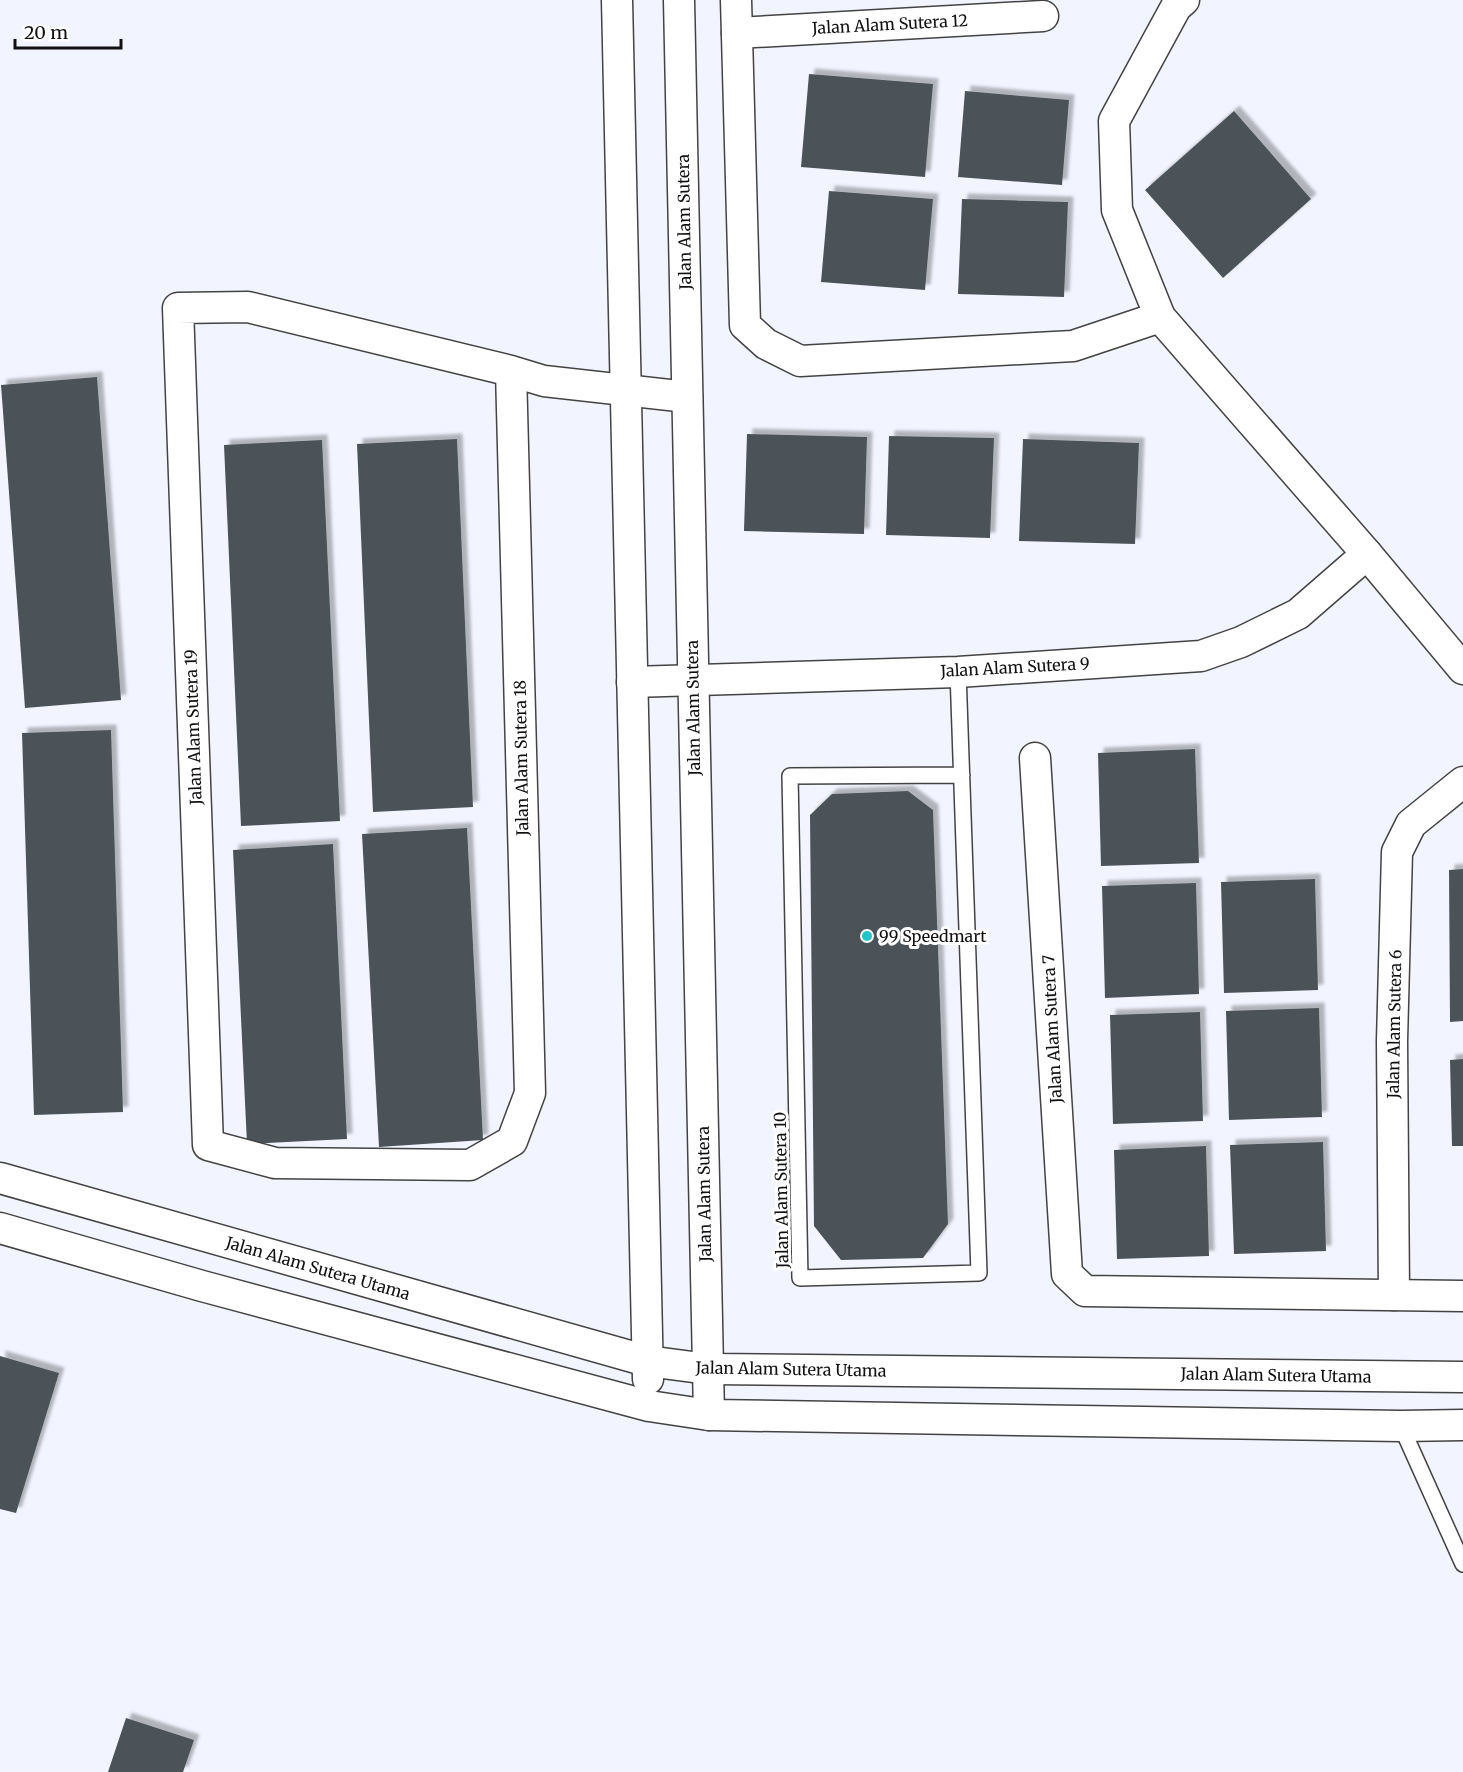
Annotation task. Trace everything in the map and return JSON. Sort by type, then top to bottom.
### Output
[{"type":"street","points":[[617,0],[649,1406]]},
{"type":"street","name":"Jalan Alam Sutera","points":[[679,0],[709,1415]]},
{"type":"street","points":[[736,0],[746,325],[766,344],[800,361],[1073,346],[1160,317]]},
{"type":"street","points":[[1184,0],[1176,7],[1114,121],[1118,210],[1160,317],[1367,554],[1463,669]]},
{"type":"street","name":"Jalan Alam Sutera 12","points":[[737,33],[1043,16]]},
{"type":"street","name":"Jalan Alam Sutera 19","points":[[512,371],[248,307],[178,308],[208,1146],[275,1162],[470,1165],[512,1141]]},
{"type":"street","points":[[512,371],[544,381],[687,397]]},
{"type":"street","name":"Jalan Alam Sutera 18","points":[[512,371],[530,1093],[512,1141]]},
{"type":"street","name":"Jalan Alam Sutera 9","points":[[632,682],[958,672],[1201,656],[1241,642],[1298,614],[1367,554]]},
{"type":"street","name":"Jalan Alam Sutera 7","points":[[1035,758],[1067,1274],[1085,1292],[1394,1295]]},
{"type":"street","name":"Jalan Alam Sutera 6","points":[[1394,1295],[1392,1041],[1397,852],[1411,824],[1463,782]]},
{"type":"street","name":"Jalan Alam Sutera Utama","points":[[0,1178],[647,1361],[708,1369],[1463,1377]]},
{"type":"street","points":[[0,1228],[202,1286],[649,1406],[709,1415],[1401,1426],[1463,1425]]},
{"type":"street","points":[[1394,1295],[1463,1296]]},
{"type":"lane","name":"Jalan Alam Sutera 10","points":[[958,672],[962,775],[979,1273],[800,1278],[790,776],[962,775]]},
{"type":"lane","points":[[1401,1426],[1463,1564]]},
{"type":"building","points":[[809,74],[933,84],[925,177],[801,167]]},
{"type":"building","points":[[965,91],[1069,100],[1062,185],[958,177]]},
{"type":"building","points":[[1234,111],[1311,199],[1223,278],[1145,190]]},
{"type":"building","points":[[829,191],[933,199],[925,290],[821,282]]},
{"type":"building","points":[[962,199],[1068,202],[1064,297],[958,294]]},
{"type":"building","points":[[97,377],[121,700],[25,708],[1,385]]},
{"type":"building","points":[[747,434],[867,437],[864,534],[744,531]]},
{"type":"building","points":[[889,436],[994,438],[990,538],[886,535]]},
{"type":"building","points":[[457,439],[473,807],[373,812],[357,444]]},
{"type":"building","points":[[1023,439],[1139,443],[1135,544],[1019,541]]},
{"type":"building","points":[[322,440],[340,821],[241,826],[224,445]]},
{"type":"building","points":[[111,730],[123,1112],[34,1115],[22,733]]},
{"type":"building","points":[[1195,749],[1199,863],[1101,866],[1098,753]]},
{"type":"building","points":[[908,791],[933,810],[948,1224],[923,1258],[841,1260],[814,1226],[810,815],[832,794]]},
{"type":"building","points":[[467,828],[483,1140],[379,1147],[362,834]]},
{"type":"building","points":[[333,844],[347,1139],[247,1144],[233,850]]},
{"type":"building","points":[[1463,869],[1463,1021],[1450,1022],[1449,870]]},
{"type":"building","points":[[1315,879],[1318,990],[1224,993],[1221,882]]},
{"type":"building","points":[[1196,883],[1199,994],[1105,998],[1102,886]]},
{"type":"building","points":[[1319,1008],[1322,1117],[1229,1120],[1226,1011]]},
{"type":"building","points":[[1200,1012],[1203,1121],[1113,1124],[1110,1015]]},
{"type":"building","points":[[1463,1059],[1463,1146],[1452,1146],[1450,1060]]},
{"type":"building","points":[[1323,1142],[1326,1251],[1234,1254],[1230,1145]]},
{"type":"building","points":[[1206,1146],[1209,1256],[1117,1259],[1114,1150]]},
{"type":"building","points":[[0,1356],[59,1373],[16,1513],[0,1509]]},
{"type":"building","points":[[126,1718],[194,1740],[183,1772],[108,1772]]},
{"type":"place","name":"99 Speedmart","points":[[867,936]]}]
